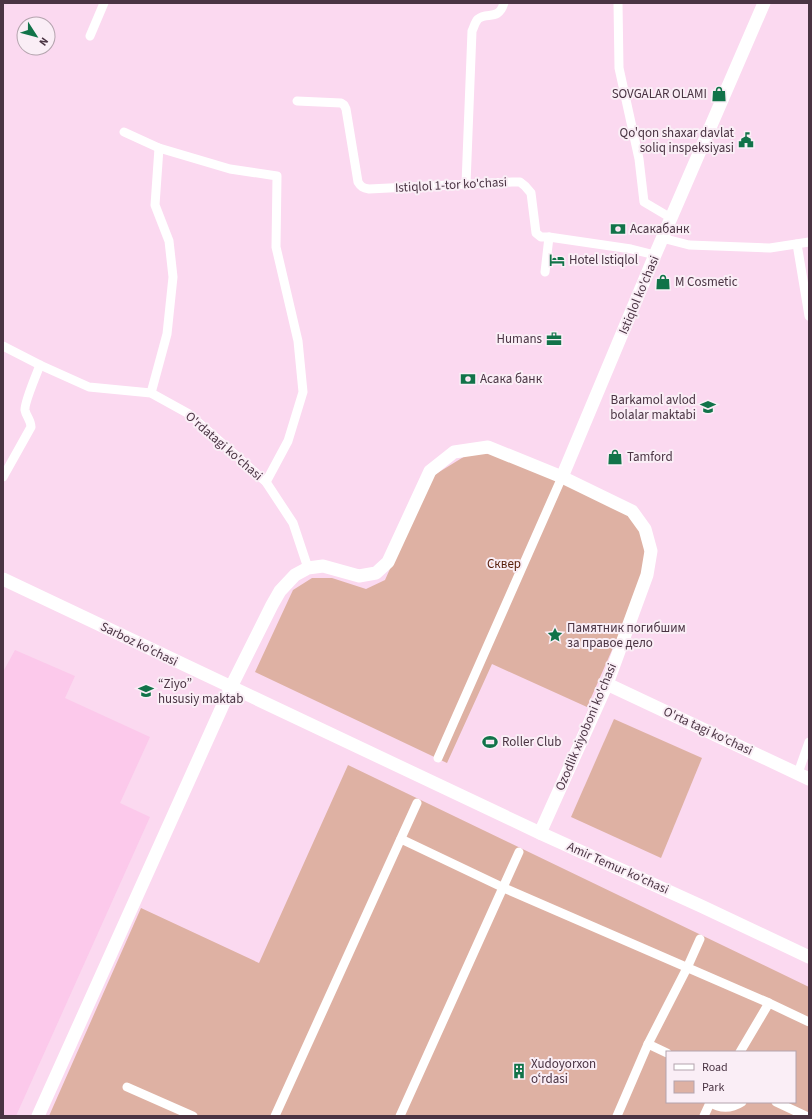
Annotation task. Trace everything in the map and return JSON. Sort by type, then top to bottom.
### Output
[{"type":"main road","name":"Istiqlol ko'chasi","points":[[562,477],[662,238],[764,3]]},
{"type":"main road","name":"Ozodlik xiyoboni ko'chasi","points":[[308,568],[323,566],[359,576],[376,572],[388,562],[430,471],[454,452],[488,447],[562,477],[632,511],[646,529],[651,551],[647,575],[606,684],[540,833]]},
{"type":"main road","points":[[38,1116],[231,688],[272,604],[280,591],[296,575],[308,568]]},
{"type":"main road","name":"Sarboz ko'chasi","points":[[3,579],[428,780]]},
{"type":"main road","name":"O'rta tagi ko'chasi","points":[[606,684],[803,776]]},
{"type":"main road","name":"Amir Temur ko'chasi","points":[[428,780],[540,833],[694,902],[809,958]]},
{"type":"street","points":[[90,36],[104,3]]},
{"type":"street","points":[[466,184],[472,31],[479,18],[496,15],[501,11],[504,3]]},
{"type":"street","points":[[618,3],[619,68],[639,159],[644,202],[671,218]]},
{"type":"street","name":"Istiqlol 1-tor ko'chasi","points":[[297,101],[341,102],[344,105],[346,109],[358,182],[361,187],[369,189],[520,182],[531,193],[536,233],[541,237],[631,248],[655,255]]},
{"type":"street","points":[[124,132],[159,148],[230,169],[277,176],[276,246],[298,341],[303,392],[288,441],[266,482]]},
{"type":"street","points":[[151,393],[167,334],[173,277],[169,241],[155,205],[159,148]]},
{"type":"street","points":[[545,272],[549,237]]},
{"type":"street","points":[[662,238],[689,245],[770,248],[809,242]]},
{"type":"street","points":[[797,244],[809,316]]},
{"type":"street","name":"O'rdatagi ko'chasi","points":[[3,346],[40,365],[89,387],[151,393],[190,414],[266,482],[293,523],[308,568]]},
{"type":"street","points":[[3,477],[31,427],[31,422],[25,409],[26,402],[40,365]]},
{"type":"street","points":[[438,758],[562,477]]},
{"type":"street","points":[[803,776],[809,742]]},
{"type":"street","points":[[275,1116],[417,803]]},
{"type":"street","points":[[401,840],[504,888],[769,1003],[809,1022]]},
{"type":"street","points":[[400,1116],[519,852]]},
{"type":"street","points":[[617,1116],[648,1044],[687,968],[700,939]]},
{"type":"street","points":[[741,1051],[769,1003]]},
{"type":"street","points":[[648,1044],[666,1053]]},
{"type":"street","points":[[127,1087],[193,1116]]},
{"type":"street","points":[[704,1116],[710,1103],[719,1107],[727,1108],[736,1106],[740,1103]]},
{"type":"street","points":[[778,1103],[806,1116]]},
{"type":"shaded area","points":[[15,650],[75,676],[65,698],[150,737],[120,803],[150,817],[16,1116],[3,1116],[3,672]]},
{"type":"green space","name":"Сквер","points":[[470,453],[511,455],[628,513],[645,538],[644,577],[587,707],[492,664],[447,763],[255,672],[293,590],[312,578],[332,578],[366,589],[385,580],[431,477]]},
{"type":"green space","points":[[614,719],[702,758],[661,858],[571,817]]},
{"type":"green space","points":[[348,765],[809,987],[809,1116],[49,1116],[141,908],[259,963]]},
{"type":"place","name":"SOVGALAR OLAMI","points":[[719,94]]},
{"type":"place","name":"Qo'qon shaxar davlat soliq inspeksiyasi","points":[[746,140]]},
{"type":"place","name":"Асакабанк","points":[[618,229]]},
{"type":"place","name":"Hotel Istiqlol","points":[[557,260]]},
{"type":"place","name":"M Cosmetic","points":[[663,282]]},
{"type":"place","name":"Humans","points":[[554,339]]},
{"type":"place","name":"Асака банк","points":[[468,379]]},
{"type":"place","name":"Barkamol avlod bolalar maktabi","points":[[708,407]]},
{"type":"place","name":"Tamford","points":[[615,457]]},
{"type":"place","name":"Памятник погибшим за правое дело","points":[[555,635]]},
{"type":"place","name":"“Ziyo” hususiy maktab","points":[[146,691]]},
{"type":"place","name":"Roller Club","points":[[490,742]]},
{"type":"place","name":"Xudoyorxon oʻrdasi","points":[[519,1071]]}]
